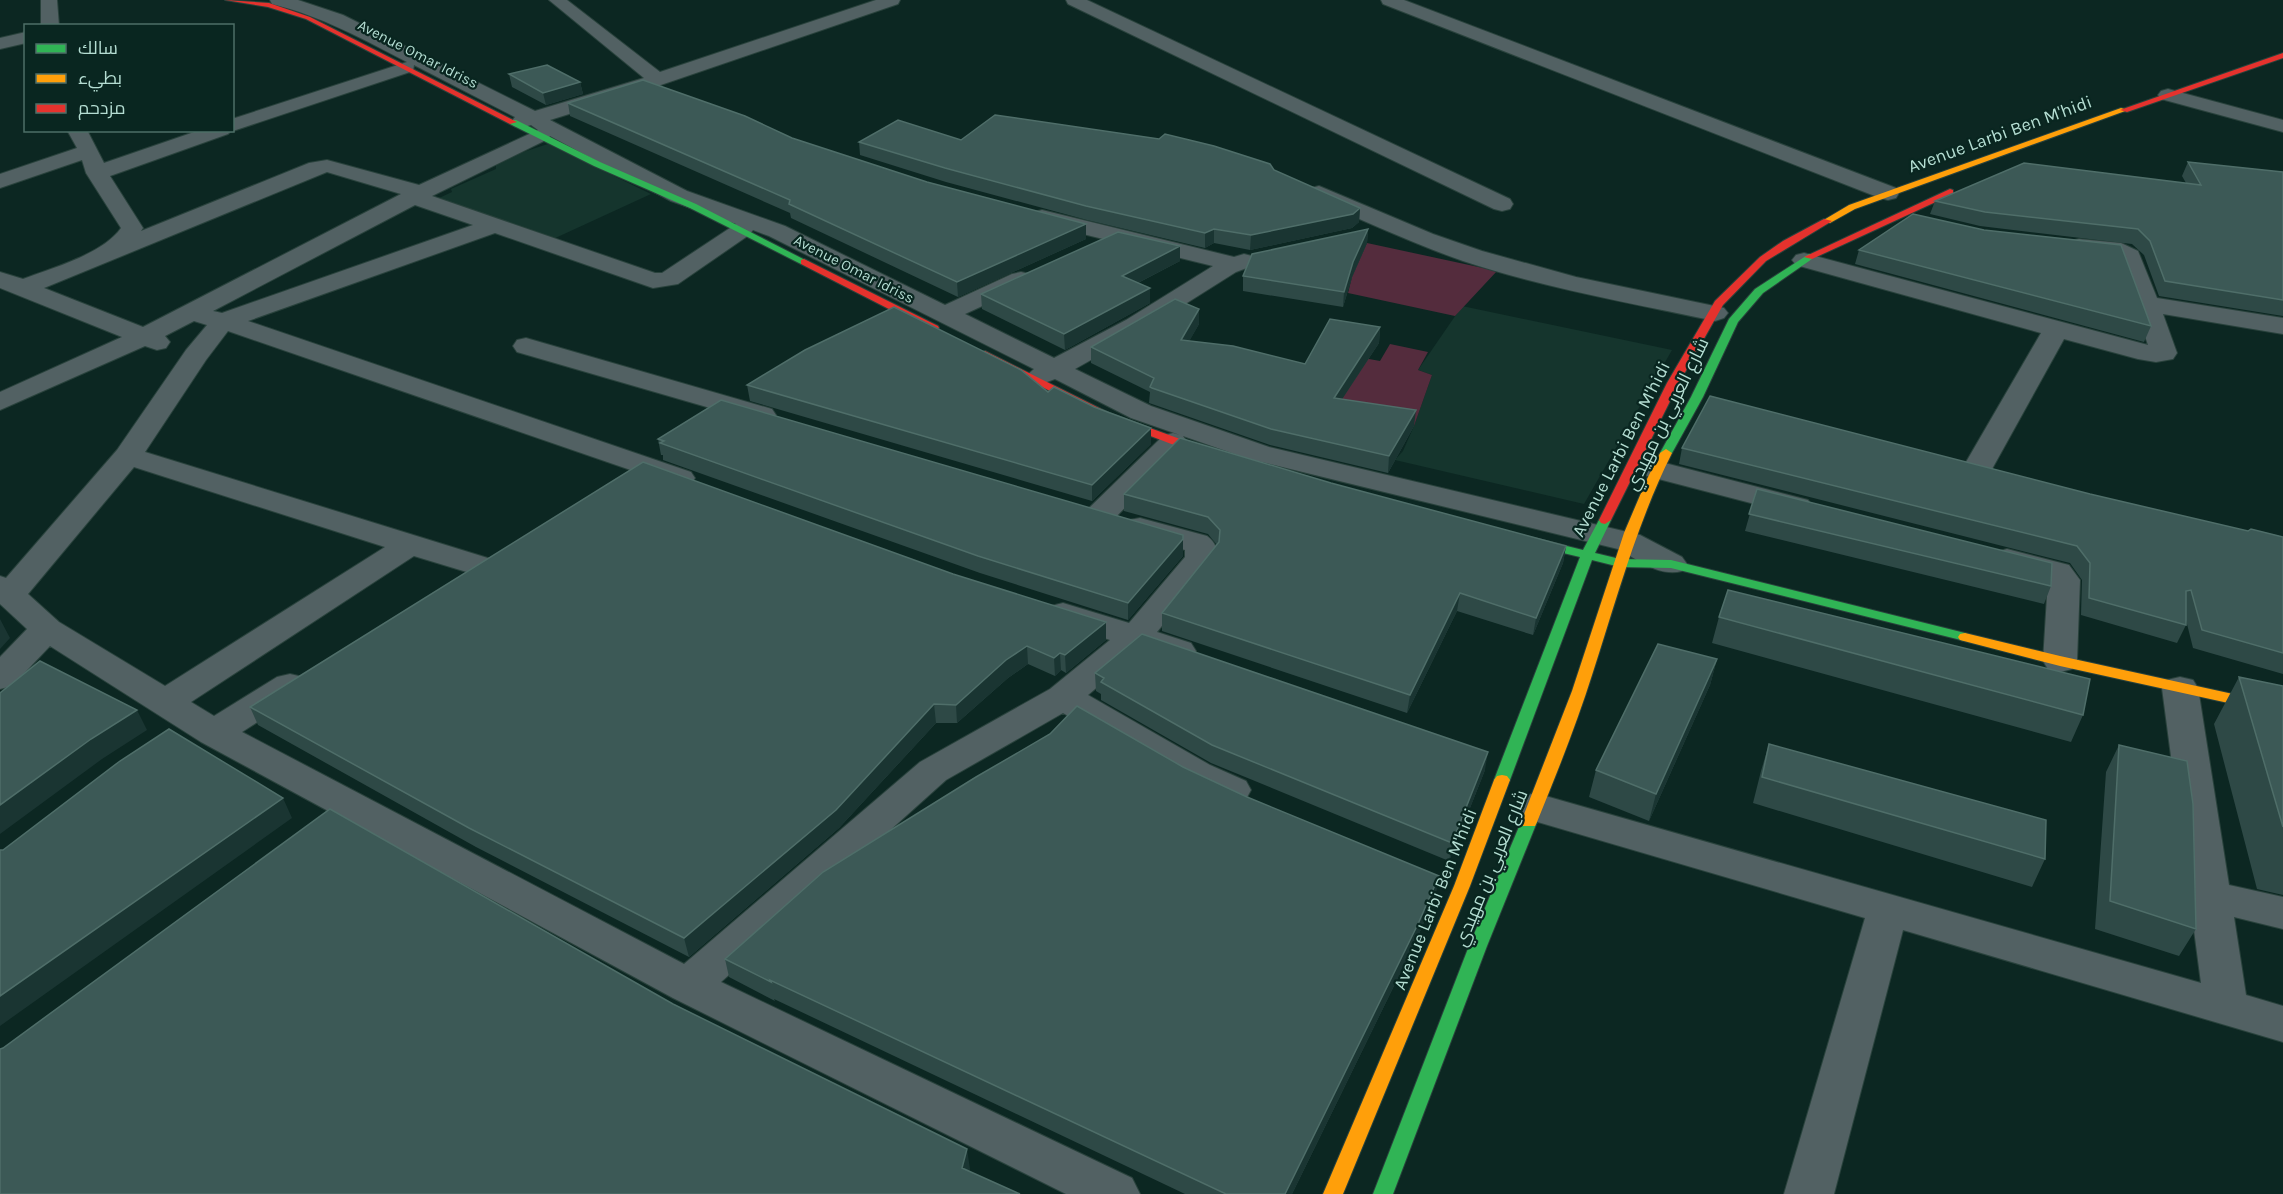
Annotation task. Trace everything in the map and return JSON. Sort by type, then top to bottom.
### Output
[{"type":"main road","name":"Avenue Omar Idriss","points":[[228,0],[269,5],[292,12],[530,125],[597,164],[693,206],[897,309],[946,325]]},
{"type":"main road","name":"Avenue Larbi Ben M'hidi","points":[[1333,1194],[1368,1124],[1446,879],[1497,758],[1593,545],[1644,439],[1719,303],[1763,259],[1786,243],[1852,207],[1888,193],[2173,104],[2283,55]]},
{"type":"main road","points":[[2200,105],[2229,95]]},
{"type":"main road","name":"شارع العربي بن مهيدي","points":[[1383,1194],[1397,1138],[1535,807],[1585,674],[1624,553],[1657,470],[1708,400],[1733,321],[1759,291],[1804,260],[1962,187]]},
{"type":"main road","points":[[977,350],[1044,374],[1105,415],[1229,461]]},
{"type":"main road","points":[[1508,535],[1593,545]]},
{"type":"main road","points":[[1671,564],[2060,661],[2283,710]]},
{"type":"street","points":[[49,0],[50,24]]},
{"type":"street","points":[[278,0],[310,8],[337,19],[530,125],[679,196],[777,231],[946,325],[1044,374],[1237,446],[1397,488],[1593,545],[1671,564]]},
{"type":"street","points":[[557,0],[651,81],[676,95]]},
{"type":"street","points":[[0,402],[192,313],[413,197],[530,125],[651,81],[892,0]]},
{"type":"street","points":[[1074,0],[1502,204]]},
{"type":"street","points":[[1389,0],[1888,193]]},
{"type":"street","points":[[0,44],[24,38]]},
{"type":"street","points":[[234,125],[406,67]]},
{"type":"street","points":[[2173,104],[2200,105],[2283,126]]},
{"type":"street","points":[[77,132],[89,151],[97,173],[132,228],[123,242],[99,257]]},
{"type":"street","points":[[97,173],[215,132]]},
{"type":"street","points":[[0,181],[89,151]]},
{"type":"street","points":[[11,283],[99,257],[321,167],[332,167],[411,189],[413,197]]},
{"type":"street","points":[[1303,186],[1441,245],[1592,287],[1714,313]]},
{"type":"street","points":[[413,197],[658,282],[669,279],[741,230]]},
{"type":"street","points":[[1023,213],[1235,264]]},
{"type":"street","points":[[1896,216],[1930,224]]},
{"type":"street","points":[[496,225],[223,321],[195,356],[128,456],[4,590],[47,629],[183,724],[344,802],[688,986],[1115,1194]]},
{"type":"street","points":[[1355,237],[1395,225]]},
{"type":"street","points":[[1084,251],[1116,236]]},
{"type":"street","points":[[1804,260],[2138,351],[2161,354],[2165,351],[2127,253],[2053,243]]},
{"type":"street","points":[[1044,374],[1135,325],[1235,264],[1266,255]]},
{"type":"street","points":[[946,325],[1041,270]]},
{"type":"street","points":[[11,283],[195,356]]},
{"type":"street","points":[[2147,304],[2283,326]]},
{"type":"street","points":[[864,324],[897,309]]},
{"type":"street","points":[[192,313],[223,321],[709,489]]},
{"type":"street","points":[[1978,469],[2056,329]]},
{"type":"street","points":[[526,346],[786,423]]},
{"type":"street","points":[[693,420],[751,385]]},
{"type":"street","points":[[1099,516],[1173,442]]},
{"type":"street","points":[[128,456],[411,544],[493,557],[451,584]]},
{"type":"street","points":[[1657,470],[1829,514]]},
{"type":"street","points":[[688,986],[933,771],[1063,697],[1136,636],[1201,558],[1201,547],[1196,543],[1068,507]]},
{"type":"street","points":[[183,724],[411,544]]},
{"type":"street","points":[[1979,552],[2048,569],[2062,576],[2064,580],[2060,661]]},
{"type":"street","points":[[1035,604],[1211,661]]},
{"type":"street","points":[[0,678],[47,629]]},
{"type":"street","points":[[183,724],[315,669]]},
{"type":"street","points":[[2180,688],[2226,1006]]},
{"type":"street","points":[[1063,697],[1197,774],[1261,803]]},
{"type":"street","points":[[306,830],[344,802]]},
{"type":"street","points":[[1535,807],[2283,1024]]},
{"type":"street","points":[[2210,896],[2283,913]]},
{"type":"street","points":[[1809,1194],[1888,909]]},
{"type":"shaded area","points":[[548,144],[651,194],[551,240],[437,199],[452,192],[451,189],[496,169],[496,165],[517,154]]},
{"type":"shaded area","points":[[1367,243],[1497,271],[1455,316],[1348,293],[1352,277]]},
{"type":"shaded area","points":[[1462,306],[1672,350],[1584,504],[1395,460],[1403,451],[1414,426],[1432,375],[1418,370]]},
{"type":"shaded area","points":[[1390,344],[1428,352],[1418,370],[1432,375],[1414,426],[1362,418],[1338,405],[1350,386],[1320,350],[1380,361]]},
{"type":"building","points":[[547,65],[580,82],[543,93],[509,74]]},
{"type":"building","points":[[643,80],[745,116],[792,138],[927,182],[1086,224],[957,282],[789,204],[790,200],[568,103]]},
{"type":"building","points":[[995,115],[1159,139],[1165,134],[1214,146],[1270,164],[1274,170],[1360,208],[1353,214],[1251,235],[1214,229],[1205,233],[1086,206],[859,142],[898,120],[961,140]]},
{"type":"building","points":[[2188,162],[2283,172],[2283,300],[2165,281],[2150,241],[2138,229],[1985,212],[1935,201],[2024,163],[2201,185]]},
{"type":"building","points":[[1913,214],[1984,230],[2121,245],[2151,326],[1859,250]]},
{"type":"building","points":[[1368,229],[1353,262],[1344,292],[1243,276],[1252,254]]},
{"type":"building","points":[[1118,232],[1180,246],[1122,276],[1150,288],[1064,334],[981,294]]},
{"type":"building","points":[[1175,299],[1199,309],[1181,340],[1233,346],[1305,364],[1330,319],[1380,327],[1334,398],[1416,410],[1389,456],[1271,429],[1152,388],[1150,387],[1154,378],[1091,347]]},
{"type":"building","points":[[894,307],[1021,370],[1048,392],[1054,387],[1094,407],[1151,428],[1092,485],[747,385],[805,350]]},
{"type":"building","points":[[1710,396],[2090,494],[2283,537],[2283,653],[2202,630],[2191,590],[2186,591],[2186,625],[2089,598],[2090,563],[2077,546],[1682,448]]},
{"type":"building","points":[[721,400],[1183,535],[1183,539],[1128,603],[978,556],[660,443],[664,441],[658,439]]},
{"type":"building","points":[[1180,438],[1331,483],[1566,546],[1536,618],[1460,593],[1410,695],[1162,613],[1219,542],[1220,530],[1208,517],[1124,494]]},
{"type":"building","points":[[643,462],[953,574],[1106,622],[1065,655],[1060,653],[1054,658],[1027,646],[1006,660],[956,705],[934,704],[836,810],[684,938],[469,828],[250,707]]},
{"type":"building","points":[[1757,489],[2052,563],[2051,586],[1749,514]]},
{"type":"building","points":[[1728,590],[2090,679],[2083,715],[1719,617]]},
{"type":"building","points":[[1142,634],[1488,752],[1452,843],[1212,745],[1101,682],[1104,678],[1095,673]]},
{"type":"building","points":[[1658,644],[1717,659],[1656,794],[1596,770]]},
{"type":"building","points":[[40,661],[137,710],[91,739],[0,805],[0,693]]},
{"type":"building","points":[[2239,677],[2283,686],[2283,827]]},
{"type":"building","points":[[1077,706],[1183,767],[1247,797],[1439,876],[1418,924],[1285,1194],[1226,1194],[725,959],[823,872],[1050,734]]},
{"type":"building","points":[[169,729],[283,798],[0,996],[0,850],[120,761]]},
{"type":"building","points":[[1769,744],[2046,820],[2045,859],[1762,777]]},
{"type":"building","points":[[2119,745],[2187,761],[2193,804],[2196,929],[2110,901]]},
{"type":"building","points":[[330,809],[673,1004],[967,1149],[962,1168],[1020,1194],[0,1194],[0,1049]]},
{"type":"traffic: fast","points":[[513,122],[597,164],[693,206],[804,262]]},
{"type":"traffic: fast","points":[[1666,453],[1697,397],[1733,321],[1759,291],[1809,257]]},
{"type":"traffic: fast","points":[[1502,780],[1587,556],[1605,520]]},
{"type":"traffic: fast","points":[[1522,539],[1620,563],[1671,564],[1965,637]]},
{"type":"traffic: fast","points":[[1383,1194],[1478,946],[1529,822]]},
{"type":"traffic: slow","points":[[1827,221],[1852,207],[2124,110]]},
{"type":"traffic: slow","points":[[1529,822],[1586,672],[1641,506],[1666,453]]},
{"type":"traffic: slow","points":[[1965,637],[2060,661],[2283,710]]},
{"type":"traffic: slow","points":[[1333,1194],[1462,886],[1502,780]]},
{"type":"traffic: jam","points":[[228,0],[269,5],[308,18],[513,122]]},
{"type":"traffic: jam","points":[[2124,110],[2283,55]]},
{"type":"traffic: jam","points":[[1809,257],[1950,192]]},
{"type":"traffic: jam","points":[[1605,520],[1673,383],[1719,303],[1763,259],[1786,243],[1827,221]]},
{"type":"traffic: jam","points":[[804,262],[934,328]]},
{"type":"traffic: jam","points":[[985,354],[1105,415],[1217,457]]}]
